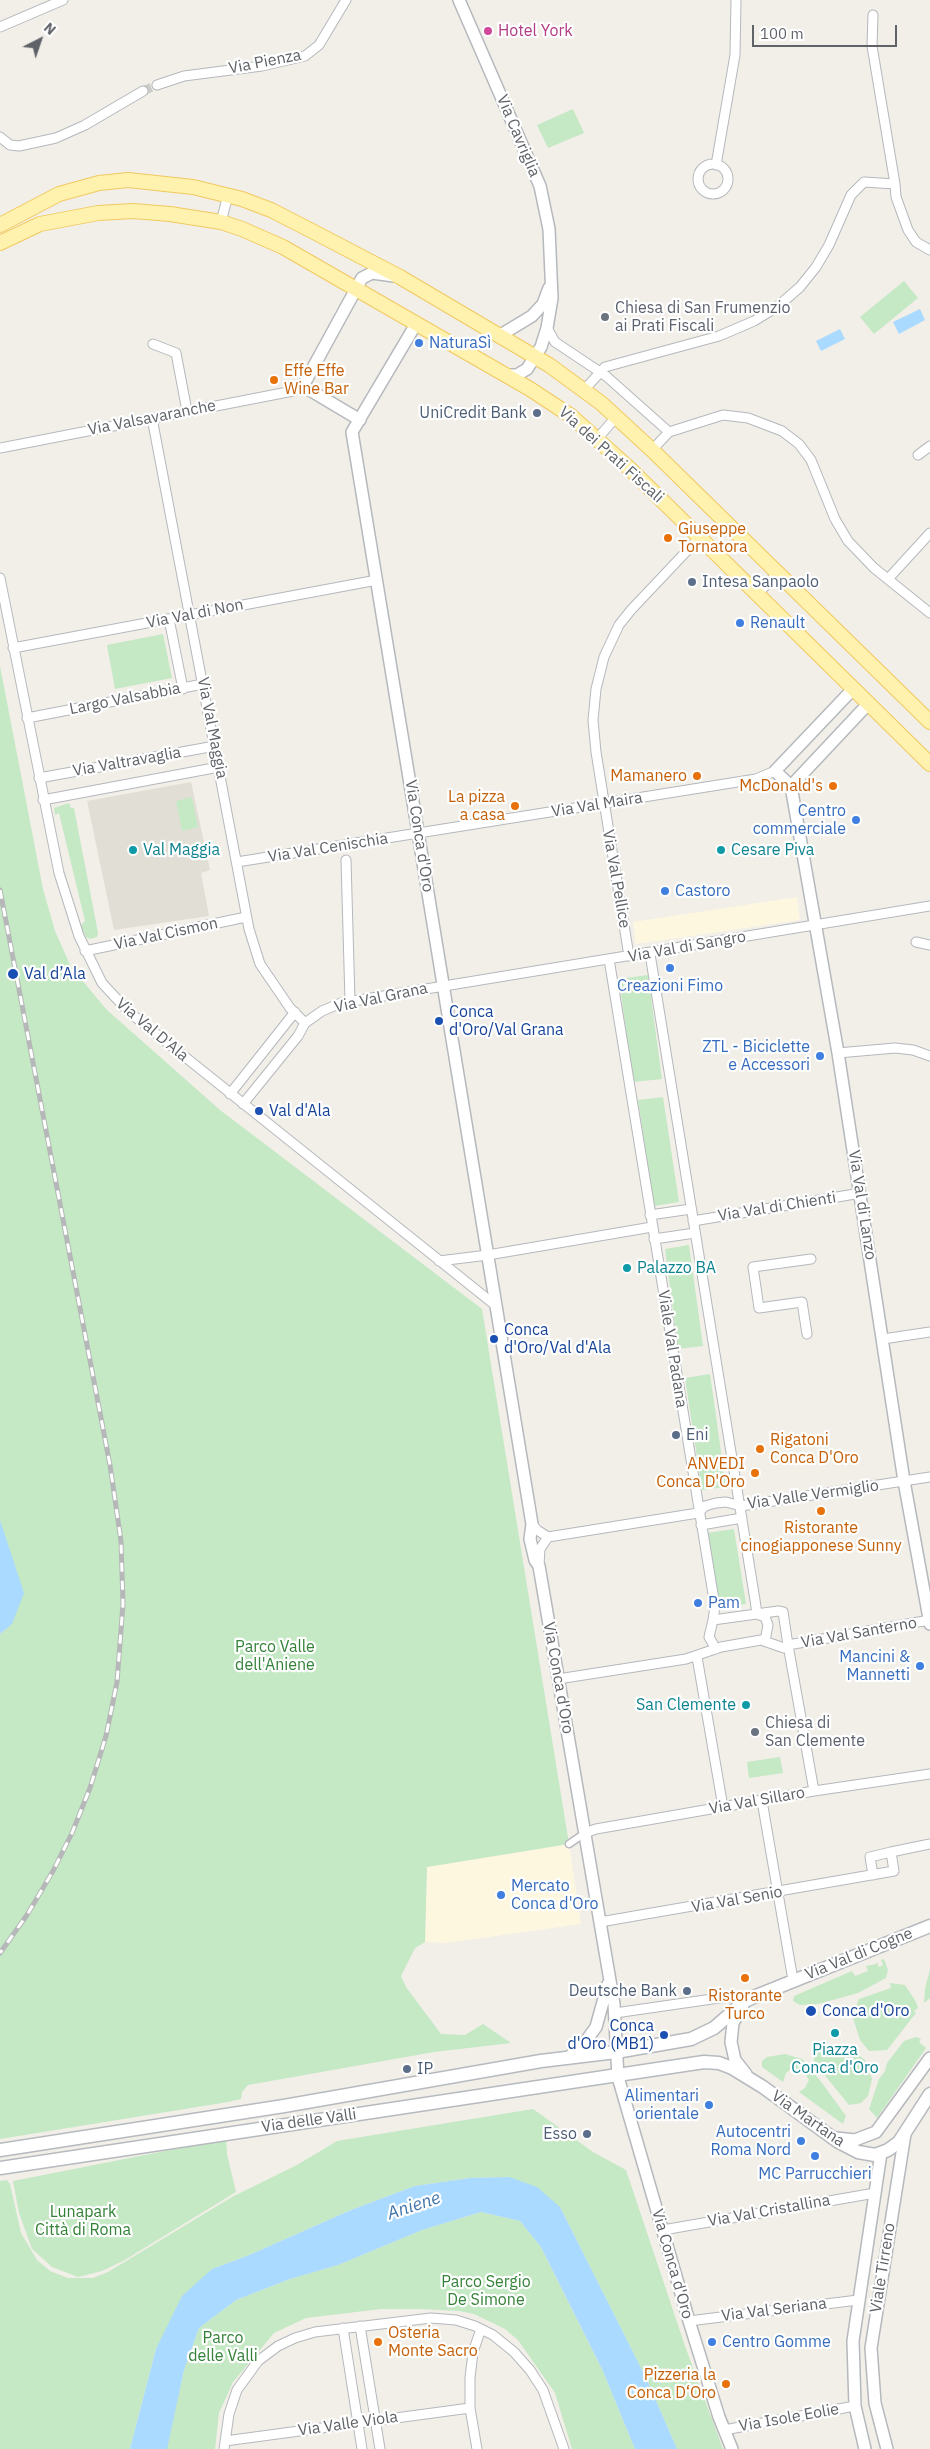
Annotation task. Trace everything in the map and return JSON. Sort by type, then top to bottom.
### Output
[{"type":"main road","name":"Via dei Prati Fiscali","points":[[0,225],[59,194],[107,182],[157,182],[193,187],[228,195],[263,207],[400,277],[535,357],[584,390],[617,416],[930,722]]},
{"type":"main road","name":"Via dei Prati Fiscali","points":[[0,242],[40,224],[104,213],[153,212],[221,222],[283,247],[563,411],[597,439],[930,764]]},
{"type":"main road","name":"Via Val di Cogne","points":[[793,1980],[929,1927]]},
{"type":"main road","points":[[616,2052],[699,2036],[714,2028],[745,2001],[793,1980]]},
{"type":"main road","name":"Via delle Valli","points":[[2,2150],[284,2106],[541,2060],[616,2052]]},
{"type":"main road","points":[[618,2077],[689,2064],[712,2062],[732,2068],[763,2087]]},
{"type":"main road","name":"Via delle Valli","points":[[4,2168],[324,2118],[618,2077]]},
{"type":"main road","name":"Via Martana","points":[[763,2087],[830,2136],[858,2152],[872,2155],[881,2153]]},
{"type":"main road","name":"Viale Tirreno","points":[[905,2134],[930,2094]]},
{"type":"main road","points":[[881,2153],[894,2146],[905,2134]]},
{"type":"street","points":[[0,27],[63,0]]},
{"type":"street","name":"Via Pienza","points":[[157,85],[184,76],[262,66],[305,56],[319,45],[346,0]]},
{"type":"street","name":"Via Cavriglia","points":[[459,0],[542,192],[549,229],[552,298],[548,328],[535,357]]},
{"type":"street","points":[[716,165],[735,55],[736,0]]},
{"type":"street","points":[[873,15],[872,46],[896,197],[908,230],[916,242],[930,250]]},
{"type":"street","points":[[0,137],[10,145],[19,146],[56,138],[85,125],[143,91]]},
{"type":"street","points":[[584,390],[605,367],[719,336],[766,315],[795,292],[816,267],[854,189],[869,181],[895,184]]},
{"type":"street","points":[[221,222],[228,195]]},
{"type":"street","points":[[360,420],[303,386],[362,278],[370,273],[400,277]]},
{"type":"street","name":"Via Cavriglia","points":[[493,333],[522,324],[536,312],[545,300],[551,279]]},
{"type":"street","name":"Via Conca d'Oro","points":[[416,324],[352,432],[532,1524],[530,1540],[535,1560],[539,1566],[616,2013],[616,2052]]},
{"type":"street","points":[[548,328],[555,342],[600,371],[669,432]]},
{"type":"street","points":[[154,344],[176,353],[187,411]]},
{"type":"street","points":[[506,376],[521,374],[535,357]]},
{"type":"street","name":"Via Valsavaranche","points":[[0,448],[293,391],[303,386]]},
{"type":"street","points":[[652,450],[669,432],[714,417],[730,415],[764,422],[788,434],[812,460],[835,519],[846,538],[862,556],[930,613]]},
{"type":"street","points":[[597,439],[617,416]]},
{"type":"street","name":"Via Val Maggia","points":[[152,418],[191,614],[246,917],[260,964],[305,1023]]},
{"type":"street","points":[[918,454],[930,446]]},
{"type":"street","points":[[888,579],[930,532]]},
{"type":"street","name":"Via Val Pellice","points":[[629,956],[604,804],[594,720],[596,689],[604,657],[623,620],[698,538]]},
{"type":"street","points":[[757,594],[778,573]]},
{"type":"street","name":"Via Val D'Ala","points":[[0,578],[39,778],[64,893],[85,950],[102,983],[123,1007],[495,1305]]},
{"type":"street","name":"Via Val di Non","points":[[13,648],[377,580]]},
{"type":"street","points":[[169,619],[183,689]]},
{"type":"street","name":"Largo Valsabbia","points":[[27,718],[203,684]]},
{"type":"street","name":"Via Val Maira","points":[[418,834],[756,779],[774,771],[853,689]]},
{"type":"street","points":[[774,771],[791,786],[868,704]]},
{"type":"street","name":"Via Valtravaglia","points":[[39,778],[215,746]]},
{"type":"street","name":"Via Valtravaglia","points":[[44,800],[219,767]]},
{"type":"street","name":"Via Val di Lanzo","points":[[791,786],[838,1053],[904,1481],[930,1622]]},
{"type":"street","name":"Via Val Cenischia","points":[[237,862],[418,834]]},
{"type":"street","points":[[346,860],[350,1001]]},
{"type":"street","name":"Via Val di Sangro","points":[[443,985],[650,954],[930,906]]},
{"type":"street","name":"Via Val Cismon","points":[[85,950],[246,917]]},
{"type":"street","points":[[916,942],[930,945]]},
{"type":"street","points":[[650,954],[757,1614]]},
{"type":"street","name":"Viale Val Padana","points":[[609,959],[698,1513],[715,1606],[709,1637],[716,1649]]},
{"type":"street","name":"Via Val Grana","points":[[243,1104],[298,1036],[305,1023],[322,1011],[350,1001],[443,985]]},
{"type":"street","points":[[230,1094],[295,1012]]},
{"type":"street","points":[[838,1053],[895,1048],[913,1050],[930,1056]]},
{"type":"street","name":"Via Val di Chienti","points":[[693,1220],[861,1193]]},
{"type":"street","points":[[650,1215],[691,1209]]},
{"type":"street","points":[[439,1261],[488,1255],[652,1227]]},
{"type":"street","points":[[654,1239],[695,1233]]},
{"type":"street","points":[[807,1334],[802,1302],[759,1308],[753,1267],[811,1259]]},
{"type":"street","points":[[883,1339],[930,1332]]},
{"type":"street","name":"Via Valle Vermiglio","points":[[548,1538],[698,1513],[706,1506],[716,1503],[726,1502],[741,1506],[930,1476]]},
{"type":"street","name":"Via Valle Vermiglio","points":[[700,1525],[742,1518]]},
{"type":"street","points":[[532,1524],[548,1538],[540,1549],[539,1566]]},
{"type":"street","points":[[713,1620],[778,1611],[783,1612],[814,1791]]},
{"type":"street","points":[[757,1614],[768,1622],[765,1641]]},
{"type":"street","name":"Via Val Santerno","points":[[697,1657],[716,1649],[765,1641],[780,1648],[788,1645],[930,1622]]},
{"type":"street","points":[[558,1678],[697,1657],[723,1807]]},
{"type":"street","name":"Via Val Sillaro","points":[[585,1833],[814,1791],[930,1774]]},
{"type":"street","points":[[762,1800],[793,1980]]},
{"type":"street","points":[[569,1844],[585,1833]]},
{"type":"street","points":[[873,1875],[870,1857],[930,1844]]},
{"type":"street","name":"Via Val Senio","points":[[600,1922],[777,1893],[894,1871],[891,1852]]},
{"type":"street","points":[[568,2058],[586,2041],[596,2027],[609,1980]]},
{"type":"street","points":[[616,2013],[726,1997],[736,1997],[745,2001],[732,2028],[732,2048],[741,2069],[763,2087]]},
{"type":"street","points":[[616,2052],[618,2077]]},
{"type":"street","points":[[830,2136],[856,2140],[874,2134],[930,2058]]},
{"type":"street","name":"Via Conca d'Oro","points":[[618,2077],[689,2321],[724,2430],[732,2449]]},
{"type":"street","name":"Viale Tirreno","points":[[887,2449],[875,2403],[871,2371],[871,2348],[905,2134]]},
{"type":"street","name":"Viale Tirreno","points":[[865,2449],[855,2406],[852,2357],[858,2300],[881,2153]]},
{"type":"street","name":"Via Val Cristallina","points":[[663,2230],[875,2192]]},
{"type":"street","name":"Via Val Seriana","points":[[689,2321],[858,2300]]},
{"type":"street","points":[[225,2445],[228,2414],[235,2395],[244,2379],[261,2359],[295,2338],[344,2328],[443,2318],[461,2321],[481,2329],[493,2335],[512,2350],[536,2378],[549,2404],[564,2449]]},
{"type":"street","points":[[360,2326],[380,2449]]},
{"type":"street","points":[[344,2328],[362,2449]]},
{"type":"street","points":[[477,2449],[470,2408],[472,2358],[481,2329]]},
{"type":"street","name":"Via Isole Eolie","points":[[724,2430],[855,2406]]},
{"type":"street","name":"Via Valle Viola","points":[[225,2445],[358,2422],[470,2408]]},
{"type":"shaded area","points":[[191,782],[210,870],[201,873],[209,916],[114,930],[87,801]]},
{"type":"shaded area","points":[[797,897],[800,920],[636,944],[633,922]]},
{"type":"shaded area","name":"Mercato Conca d'Oro","points":[[569,1844],[581,1924],[446,1943],[425,1942],[427,1867]]},
{"type":"green space","points":[[573,109],[584,133],[548,148],[537,125]]},
{"type":"green space","points":[[904,281],[918,298],[874,334],[860,317]]},
{"type":"green space","points":[[163,634],[172,678],[115,689],[107,645]]},
{"type":"green space","name":"Parco Valle dell'Aniene","points":[[0,666],[43,889],[55,931],[71,967],[107,1010],[220,1110],[482,1309],[569,1844],[427,1867],[425,1942],[415,1948],[401,1976],[406,1987],[441,2034],[465,2035],[483,2024],[511,2043],[434,2052],[248,2085],[242,2092],[241,2099],[228,2102],[0,2139],[0,1634],[12,1624],[0,1520]]},
{"type":"green space","points":[[192,797],[198,827],[182,831],[176,801]]},
{"type":"green space","points":[[69,803],[71,808],[74,808],[98,933],[97,937],[90,939],[86,937],[80,926],[85,921],[59,813],[55,815],[54,808]]},
{"type":"green space","points":[[648,975],[662,1079],[633,1082],[619,979]]},
{"type":"green space","points":[[663,1097],[679,1202],[654,1206],[638,1100]]},
{"type":"green space","points":[[689,1245],[703,1346],[678,1349],[665,1249]]},
{"type":"green space","points":[[710,1374],[726,1487],[702,1490],[685,1378]]},
{"type":"green space","points":[[734,1529],[746,1604],[719,1608],[707,1533]]},
{"type":"green space","points":[[780,1757],[783,1773],[749,1778],[747,1762]]},
{"type":"green space","points":[[884,1959],[888,1970],[886,1978],[858,1993],[818,2004],[800,2005],[793,2001],[794,1996],[852,1971],[855,1976],[868,1971],[866,1966],[876,1964],[877,1962],[879,1967],[883,1965],[881,1960]]},
{"type":"green space","points":[[930,1969],[930,1998],[924,2003],[925,1989]]},
{"type":"green space","points":[[890,1983],[905,1985],[918,2008],[887,2050],[869,2051],[860,2040],[852,2015],[859,1999],[891,1988]]},
{"type":"green space","points":[[916,2037],[921,2039],[919,2042],[926,2048],[877,2118],[869,2109],[879,2079],[885,2071],[887,2063],[904,2041]]},
{"type":"green space","points":[[827,2044],[848,2047],[865,2060],[872,2079],[868,2096],[861,2103],[849,2105],[814,2062],[814,2056],[818,2049]]},
{"type":"green space","points":[[785,2054],[802,2059],[822,2083],[846,2116],[843,2124],[799,2092],[805,2088],[809,2080],[803,2070],[792,2068],[786,2073],[783,2082],[762,2067],[762,2061],[767,2057]]},
{"type":"green space","points":[[533,2109],[593,2152],[626,2170],[685,2346],[723,2449],[677,2449],[647,2380],[560,2207],[509,2177],[470,2178],[415,2186],[351,2210],[247,2256],[212,2269],[156,2349],[130,2449],[0,2449],[0,2181],[7,2180],[10,2184],[21,2233],[37,2260],[50,2271],[68,2278],[93,2278],[108,2272],[232,2197],[297,2165],[337,2141]]},
{"type":"green space","name":"Lunapark Città di Roma","points":[[226,2139],[227,2154],[236,2192],[123,2261],[102,2271],[78,2277],[52,2267],[32,2249],[19,2213],[13,2181]]},
{"type":"green space","points":[[481,2212],[520,2221],[541,2247],[602,2369],[635,2449],[572,2449],[555,2393],[518,2340],[505,2329],[474,2314],[459,2311],[381,2309],[306,2318],[274,2333],[233,2382],[219,2413],[215,2449],[166,2449],[184,2370],[199,2328],[236,2300],[290,2279],[338,2265],[422,2230]]},
{"type":"water","points":[[920,309],[925,320],[899,334],[893,322]]},
{"type":"water","points":[[840,329],[845,339],[821,351],[816,341]]},
{"type":"water","points":[[0,1520],[24,1593],[12,1624],[0,1634]]},
{"type":"water","name":"Aniene","points":[[509,2177],[537,2187],[560,2207],[647,2380],[677,2449],[635,2449],[602,2369],[541,2247],[520,2221],[481,2212],[422,2230],[338,2265],[290,2279],[236,2300],[199,2328],[184,2370],[167,2449],[130,2449],[156,2349],[182,2296],[212,2269],[247,2256],[351,2210],[415,2186],[470,2178]]},
{"type":"tunnel","points":[[143,91],[157,85]]},
{"type":"railway","points":[[0,890],[110,1465],[121,1541],[123,1604],[117,1682],[106,1736],[90,1788],[72,1833],[53,1871],[27,1915],[0,1953]]},
{"type":"place","name":"Hotel York","points":[[488,31]]},
{"type":"place","name":"Chiesa di San Frumenzio ai Prati Fiscali","points":[[605,317]]},
{"type":"place","name":"NaturaSì","points":[[419,343]]},
{"type":"place","name":"Effe Effe Wine Bar","points":[[274,380]]},
{"type":"place","name":"UniCredit Bank","points":[[537,413]]},
{"type":"place","name":"Giuseppe Tornatora","points":[[668,538]]},
{"type":"place","name":"Intesa Sanpaolo","points":[[692,582]]},
{"type":"place","name":"Renault","points":[[740,623]]},
{"type":"place","name":"Mamanero","points":[[697,776]]},
{"type":"place","name":"McDonald's","points":[[833,786]]},
{"type":"place","name":"La pizza a casa","points":[[515,806]]},
{"type":"place","name":"Centro commerciale","points":[[856,820]]},
{"type":"place","name":"Val Maggia","points":[[133,850]]},
{"type":"place","name":"Cesare Piva","points":[[721,850]]},
{"type":"place","name":"Castoro","points":[[665,891]]},
{"type":"place","name":"Creazioni Fimo","points":[[670,968]]},
{"type":"place","name":"Val d’Ala","points":[[13,974]]},
{"type":"place","name":"Conca d'Oro/Val Grana","points":[[439,1021]]},
{"type":"place","name":"ZTL - Biciclette e Accessori","points":[[820,1056]]},
{"type":"place","name":"Val d'Ala","points":[[259,1111]]},
{"type":"place","name":"Palazzo BA","points":[[627,1268]]},
{"type":"place","name":"Conca d'Oro/Val d'Ala","points":[[494,1339]]},
{"type":"place","name":"Eni","points":[[676,1435]]},
{"type":"place","name":"Rigatoni Conca D'Oro","points":[[760,1449]]},
{"type":"place","name":"ANVEDI Conca D'Oro","points":[[755,1473]]},
{"type":"place","name":"Ristorante cinogiapponese Sunny","points":[[821,1511]]},
{"type":"place","name":"Pam","points":[[698,1603]]},
{"type":"place","name":"Mancini & Mannetti","points":[[920,1666]]},
{"type":"place","name":"San Clemente","points":[[746,1705]]},
{"type":"place","name":"Chiesa di San Clemente","points":[[755,1732]]},
{"type":"place","name":"Mercato Conca d'Oro","points":[[501,1895]]},
{"type":"place","name":"Ristorante Turco","points":[[745,1978]]},
{"type":"place","name":"Deutsche Bank","points":[[687,1991]]},
{"type":"place","name":"Conca d'Oro","points":[[811,2011]]},
{"type":"place","name":"Piazza Conca d'Oro","points":[[835,2033]]},
{"type":"place","name":"Conca d'Oro (MB1)","points":[[664,2035]]},
{"type":"place","name":"IP","points":[[407,2069]]},
{"type":"place","name":"Alimentari orientale","points":[[709,2105]]},
{"type":"place","name":"Esso","points":[[587,2134]]},
{"type":"place","name":"Autocentri Roma Nord","points":[[801,2141]]},
{"type":"place","name":"MC Parrucchieri","points":[[815,2156]]},
{"type":"place","name":"Osteria Monte Sacro","points":[[378,2342]]},
{"type":"place","name":"Centro Gomme","points":[[712,2342]]},
{"type":"place","name":"Pizzeria la Conca D‘Oro","points":[[726,2384]]},
{"type":"park label","name":"Parco Sergio De Simone","points":[[486,2291]]},
{"type":"park label","name":"Parco delle Valli","points":[[223,2347]]}]
